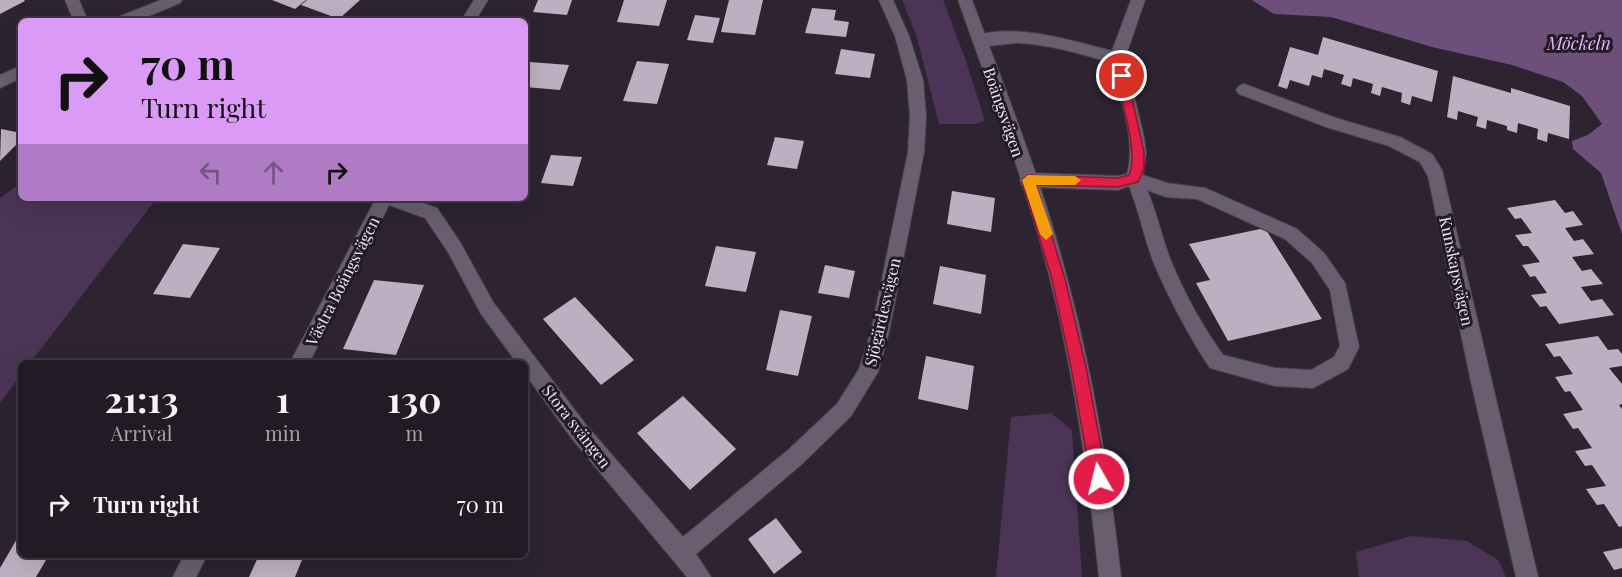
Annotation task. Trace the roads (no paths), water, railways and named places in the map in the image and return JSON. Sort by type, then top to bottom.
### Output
[{"type":"street","points":[[72,0],[80,18]]},
{"type":"street","points":[[131,18],[176,0]]},
{"type":"street","points":[[470,18],[481,0]]},
{"type":"street","name":"Sjögärdesvägen","points":[[682,552],[795,457],[844,410],[868,372],[880,332],[916,152],[918,116],[915,81],[902,36],[886,0]]},
{"type":"street","name":"Boängsvägen","points":[[965,0],[1028,180],[1059,279],[1093,439],[1110,577]]},
{"type":"street","points":[[1028,180],[1118,183],[1134,178],[1166,190],[1199,193],[1291,234],[1318,258],[1339,288],[1350,347],[1341,363],[1313,379],[1275,377],[1217,362],[1203,342],[1162,261],[1148,211],[1134,178],[1138,169],[1138,152],[1118,58],[1138,0]]},
{"type":"street","points":[[979,40],[1016,38],[1051,41],[1118,58]]},
{"type":"street","points":[[0,82],[18,73]]},
{"type":"street","name":"Kunskapsvägen","points":[[1244,90],[1332,123],[1394,141],[1426,158],[1436,175],[1527,577]]},
{"type":"street","name":"Västra Boängsvägen","points":[[301,360],[382,201]]},
{"type":"street","name":"Stora svängen","points":[[398,201],[431,213],[454,247],[488,308],[526,360]]},
{"type":"street","name":"Stora svängen","points":[[528,363],[580,433],[682,552],[700,577]]},
{"type":"street","points":[[184,577],[194,558]]},
{"type":"water","name":"Möckeln","points":[[1252,0],[1622,0],[1622,234],[1601,173],[1573,149],[1572,141],[1588,135],[1602,124],[1582,96],[1563,82],[1512,65],[1432,47],[1331,17],[1274,14]]}]
